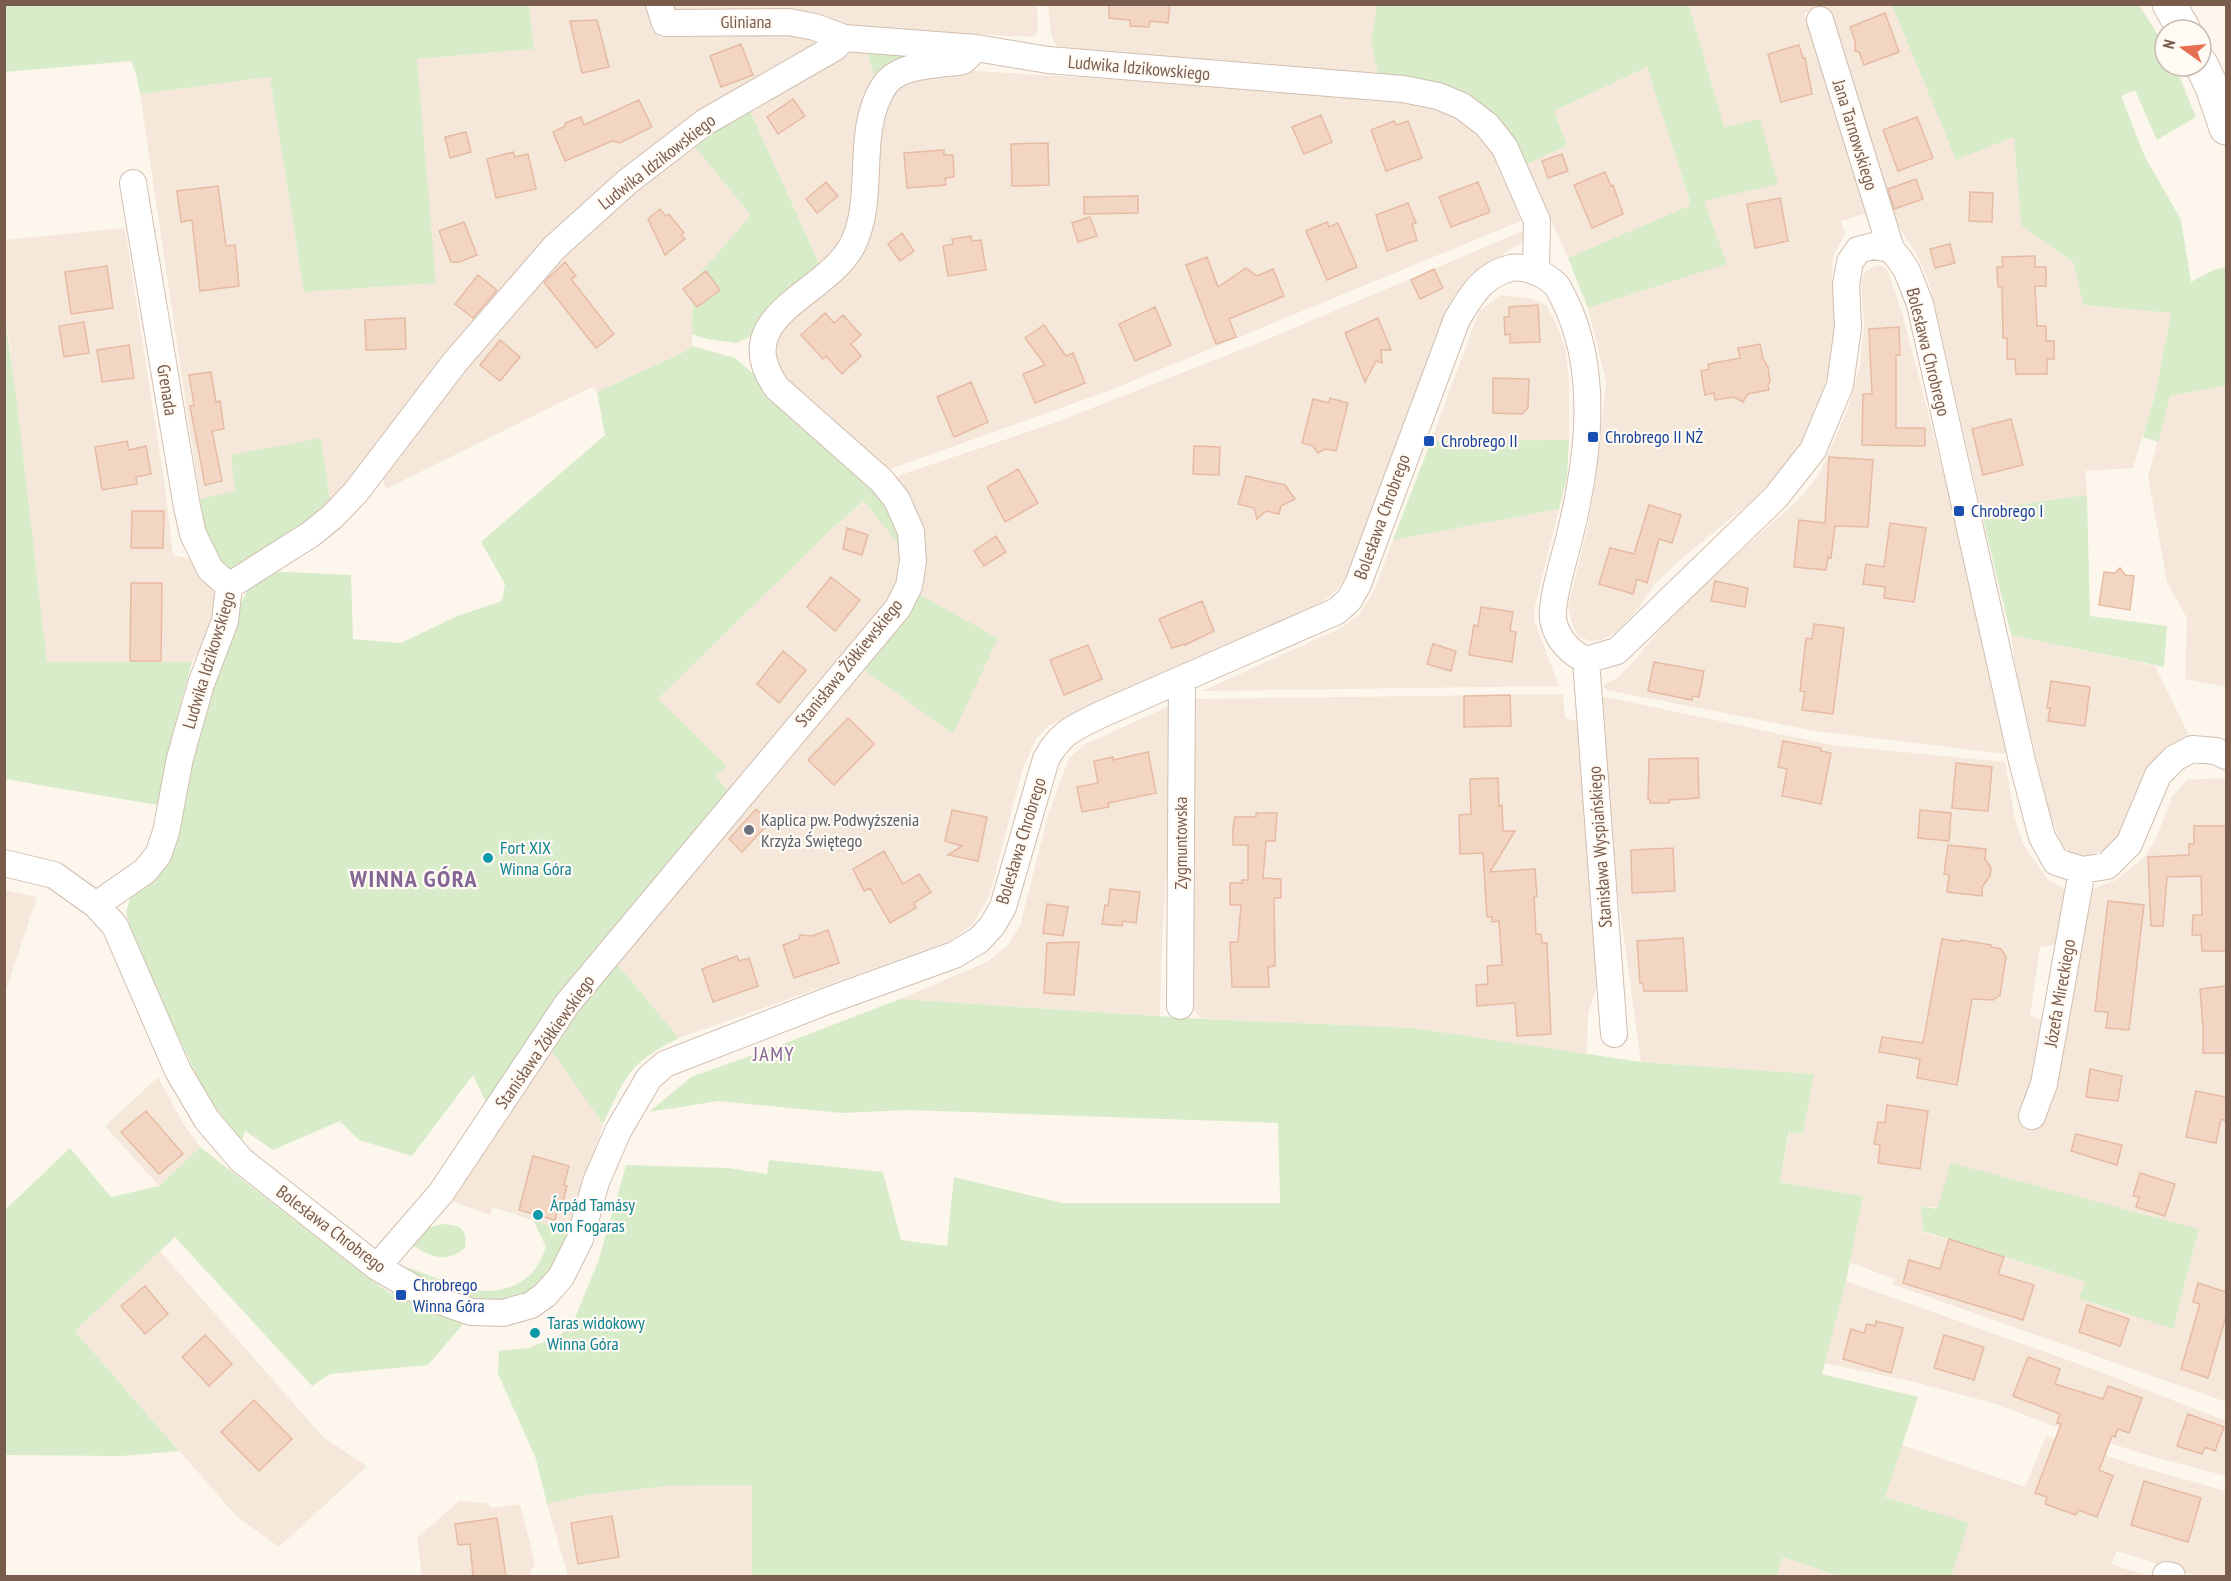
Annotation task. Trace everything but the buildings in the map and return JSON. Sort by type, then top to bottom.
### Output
[{"type":"street","name":"Gliniana","points":[[659,4],[665,23],[789,22],[815,27],[844,38]]},
{"type":"street","points":[[2169,4],[2177,18]]},
{"type":"street","name":"Jana Tarnowskiego","points":[[1820,20],[1891,249]]},
{"type":"street","name":"Ludwika Idzikowskiego","points":[[96,905],[145,871],[158,855],[166,832],[180,758],[201,684],[225,621],[229,586],[311,534],[332,517],[356,492],[455,362],[547,257],[627,182],[705,122],[834,48],[844,38],[976,48],[1039,59],[1403,89],[1438,96],[1462,106],[1487,125],[1505,148],[1537,221],[1536,272]]},
{"type":"street","name":"Stanisława Żółkiewskiego","points":[[377,1267],[441,1193],[567,1004],[898,608],[909,586],[913,561],[911,532],[897,500],[882,481],[777,388],[767,375],[762,358],[763,338],[770,325],[836,266],[851,247],[860,225],[866,188],[868,136],[875,106],[885,85],[899,73],[914,67],[963,61],[976,48]]},
{"type":"street","points":[[2208,78],[2226,128]]},
{"type":"street","name":"Grenada","points":[[133,183],[193,534],[210,569],[229,586]]},
{"type":"street","points":[[1536,272],[1556,285],[1572,315],[1585,369],[1587,420],[1581,488],[1556,593],[1553,618],[1557,632],[1566,646],[1575,655],[1586,660],[1617,651],[1776,497],[1813,450],[1840,385],[1848,327],[1846,284],[1850,262],[1858,250],[1873,246],[1891,249]]},
{"type":"street","name":"Bolesława Chrobrego","points":[[1891,249],[1906,271],[1920,304],[2022,761],[2042,837],[2056,862],[2082,870]]},
{"type":"street","name":"Bolesława Chrobrego","points":[[4,863],[54,875],[96,905],[115,926],[177,1071],[207,1120],[241,1160],[377,1267],[429,1297],[471,1312],[503,1313],[531,1305],[545,1295],[561,1277],[580,1239],[596,1182],[613,1141],[649,1078],[665,1064],[954,956],[979,940],[992,926],[1003,907],[1046,759],[1054,744],[1065,732],[1337,611],[1349,600],[1358,584],[1456,319],[1474,291],[1496,272],[1517,266],[1536,272]]},
{"type":"street","name":"Stanisława Wyspiańskiego","points":[[1586,660],[1614,1034]]},
{"type":"street","name":"Zygmuntowska","points":[[1180,1005],[1182,680]]},
{"type":"street","points":[[2082,870],[2107,866],[2129,844],[2158,775],[2175,758],[2192,749],[2216,751],[2226,756]]},
{"type":"street","name":"Józefa Mireckiego","points":[[2032,1116],[2044,1084],[2082,870]]},
{"type":"shaded area","points":[[529,4],[650,5],[660,38],[681,31],[763,28],[822,42],[667,143],[331,508],[321,439],[235,491],[200,499],[140,94],[270,77],[304,292],[435,283],[417,59],[534,49]]},
{"type":"shaded area","points":[[669,5],[1037,5],[1038,27],[1036,35],[1030,37],[886,30],[684,16]]},
{"type":"shaded area","points":[[1048,5],[1377,5],[1371,44],[1378,73],[1347,78],[1062,52],[1054,42],[1051,33]]},
{"type":"shaded area","points":[[1689,5],[1892,5],[1956,159],[2014,137],[2021,225],[2074,263],[2083,305],[2171,313],[2156,391],[2133,468],[2085,471],[2087,495],[1981,510],[1930,285],[1917,255],[1895,221],[1852,104],[1824,8],[1804,13],[1867,205],[1866,213],[1841,221],[1845,234],[1833,256],[1832,280],[1837,322],[1835,362],[1803,447],[1748,504],[1680,560],[1655,584],[1637,610],[1617,631],[1602,640],[1590,641],[1578,636],[1568,607],[1588,525],[1597,472],[1606,381],[1588,308],[1726,264],[1704,200],[1724,127]]},
{"type":"shaded area","points":[[865,47],[876,83],[848,233],[823,272],[747,104],[849,52]]},
{"type":"shaded area","points":[[1647,67],[1691,206],[1568,258],[1526,165],[1567,145],[1554,111]]},
{"type":"shaded area","points":[[975,71],[1408,97],[1449,108],[1483,133],[1500,164],[1521,221],[1108,391],[893,468],[882,476],[783,387],[770,348],[773,332],[840,270],[880,123],[896,88],[923,72]]},
{"type":"shaded area","points":[[692,144],[751,215],[693,281],[692,346],[684,352],[597,392],[592,387],[386,489],[380,470],[563,247]]},
{"type":"shaded area","points":[[125,228],[166,494],[173,555],[196,560],[208,574],[217,600],[204,643],[192,662],[47,662],[5,311],[4,240]]},
{"type":"shaded area","points":[[1525,230],[1524,241],[1493,261],[1465,285],[1448,312],[1347,575],[1338,588],[1322,603],[1048,726],[1036,739],[1022,771],[989,897],[973,924],[948,942],[679,1038],[613,959],[863,669],[953,734],[889,482],[900,475],[1054,423],[1268,339]]},
{"type":"shaded area","points":[[1881,265],[1888,271],[1903,316],[1932,428],[1955,518],[2006,754],[1815,731],[1607,690],[1603,687],[1606,683],[1616,679],[1634,661],[1678,608],[1802,496],[1819,474],[1847,411],[1860,365],[1864,323],[1861,280],[1865,272]]},
{"type":"shaded area","points":[[1501,295],[1529,298],[1546,305],[1556,323],[1565,348],[1569,380],[1569,440],[1431,441],[1479,311]]},
{"type":"shaded area","points":[[2226,386],[2226,687],[2185,679],[2187,618],[2167,582],[2148,476],[2170,396]]},
{"type":"shaded area","points":[[865,501],[908,556],[902,584],[731,794],[651,706],[834,527]]},
{"type":"shaded area","points":[[1559,509],[1535,605],[1534,620],[1559,686],[1202,691],[1341,628],[1359,615],[1375,589],[1393,540]]},
{"type":"shaded area","points":[[2011,635],[2155,666],[2190,737],[2173,745],[2158,756],[2147,769],[2132,800],[2122,829],[2112,844],[2097,854],[2084,856],[2070,853],[2062,845],[2050,815],[2018,682]]},
{"type":"shaded area","points":[[1563,694],[1565,718],[1580,722],[1600,978],[1588,1013],[1587,1055],[1413,1028],[1203,1019],[1192,1009],[1194,699]]},
{"type":"shaded area","points":[[1606,697],[1832,745],[2005,762],[2015,819],[2023,844],[2047,879],[2069,891],[2061,943],[2040,947],[2030,1016],[2047,1022],[2036,1079],[2019,1118],[2038,1122],[2090,890],[2116,880],[2144,857],[2155,841],[2172,797],[2187,780],[2220,778],[2226,781],[2226,1402],[1892,1284],[1894,1279],[1849,1262],[1863,1196],[1780,1182],[1790,1132],[1803,1134],[1814,1074],[1641,1062],[1611,843],[1597,699]],"holes":[[[1921,1206],[2199,1230],[2173,1329],[2079,1298],[2085,1282],[1923,1232]]]},
{"type":"shaded area","points":[[1172,705],[1176,719],[1162,943],[1160,1016],[900,999],[987,962],[1008,945],[1020,926],[1048,815],[1069,758],[1085,744]]},
{"type":"shaded area","points":[[4,890],[37,897],[5,993]]},
{"type":"shaded area","points":[[547,1044],[603,1124],[570,1233],[493,1207],[490,1215],[449,1200]]},
{"type":"shaded area","points":[[158,1077],[183,1123],[200,1147],[159,1186],[105,1126]]},
{"type":"shaded area","points":[[160,1251],[323,1437],[367,1466],[279,1547],[236,1516],[75,1331]]},
{"type":"shaded area","points":[[1846,1281],[2093,1369],[2226,1421],[2226,1476],[2147,1455],[2051,1425],[1999,1405],[1915,1382],[1824,1363]]},
{"type":"shaded area","points":[[2046,1436],[2141,1467],[2226,1491],[2226,1576],[2197,1576],[2117,1551],[2111,1564],[2149,1576],[1951,1576],[1968,1523],[1885,1497],[1902,1445],[2025,1487]]},
{"type":"shaded area","points":[[753,1485],[752,1576],[568,1576],[547,1504],[588,1495],[668,1486]]},
{"type":"shaded area","points":[[459,1501],[487,1503],[492,1508],[520,1504],[535,1563],[529,1576],[422,1576],[417,1538]]},
{"type":"shaded area","points":[[1783,1557],[1839,1576],[1777,1576]]},
{"type":"green space","points":[[5,4],[529,5],[534,49],[417,59],[436,283],[304,292],[270,77],[140,94],[131,61],[5,72]]},
{"type":"green space","points":[[1377,5],[1689,5],[1724,127],[1760,119],[1778,184],[1704,201],[1727,264],[1588,308],[1568,258],[1691,205],[1647,67],[1554,111],[1567,145],[1526,165],[1450,89],[1378,73],[1371,44]]},
{"type":"green space","points":[[1892,5],[2139,5],[2153,27],[2153,78],[2180,78],[2196,117],[2157,140],[2135,90],[2121,96],[2145,157],[2181,220],[2191,282],[2213,270],[2226,267],[2226,386],[2170,396],[2158,442],[2143,437],[2156,391],[2171,313],[2083,305],[2074,263],[2021,225],[2014,137],[1956,160]]},
{"type":"green space","points":[[865,47],[946,49],[876,83]]},
{"type":"green space","points":[[747,104],[823,272],[750,337],[736,343],[707,339],[692,334],[693,281],[751,215],[692,144]]},
{"type":"green space","points":[[4,311],[16,394],[47,662],[192,662],[177,717],[163,806],[5,779]]},
{"type":"green space","points":[[692,346],[735,358],[888,500],[908,556],[864,501],[834,527],[658,699],[727,766],[715,776],[731,794],[490,1111],[473,1075],[412,1156],[359,1140],[340,1121],[273,1150],[245,1131],[241,1143],[203,1089],[146,969],[126,912],[130,899],[144,881],[240,605],[250,585],[264,571],[351,575],[353,639],[401,643],[455,617],[502,601],[505,584],[481,542],[605,435],[597,392],[684,352]]},
{"type":"green space","points":[[321,438],[331,508],[238,571],[227,570],[207,550],[200,499],[235,491],[231,455]]},
{"type":"green space","points":[[1569,440],[1567,477],[1559,509],[1393,540],[1431,441]]},
{"type":"green space","points":[[2087,495],[2090,616],[2167,626],[2164,667],[2011,635],[1981,510]]},
{"type":"green space","points":[[918,594],[998,638],[953,734],[863,669]]},
{"type":"green space","points":[[613,959],[679,1038],[651,1054],[636,1066],[621,1086],[603,1124],[547,1044]]},
{"type":"green space","points":[[900,999],[1203,1019],[1413,1028],[1641,1062],[1814,1074],[1803,1134],[1789,1132],[1780,1182],[1863,1196],[1846,1281],[1822,1374],[1918,1397],[1885,1497],[1969,1523],[1951,1576],[1839,1576],[1783,1557],[1777,1576],[752,1576],[752,1485],[668,1486],[588,1495],[547,1504],[536,1459],[498,1374],[499,1351],[529,1348],[560,1335],[571,1327],[598,1262],[626,1165],[728,1168],[767,1174],[769,1160],[883,1172],[901,1240],[947,1246],[954,1177],[1062,1203],[1280,1203],[1278,1123],[908,1110],[842,1113],[719,1101],[649,1112],[691,1077]]},
{"type":"green space","points":[[200,1147],[382,1288],[421,1308],[464,1323],[428,1365],[330,1374],[312,1386],[175,1237],[75,1331],[179,1451],[121,1456],[5,1455],[5,1210],[70,1148],[111,1197],[159,1186]]},
{"type":"green space","points":[[1951,1163],[2199,1229],[2173,1329],[2079,1298],[2085,1282],[1923,1231],[1921,1206],[1937,1209]]},
{"type":"green space","points":[[533,1220],[570,1233],[549,1277],[530,1291],[509,1300],[484,1301],[467,1298],[411,1273],[403,1266],[461,1287],[490,1291],[504,1289],[529,1276],[544,1253],[546,1247]]},
{"type":"green space","points":[[441,1224],[458,1226],[464,1231],[465,1248],[450,1256],[437,1257],[410,1244],[419,1231]]},
{"type":"place","name":"Chrobrego II NŻ","points":[[1593,437]]},
{"type":"place","name":"Chrobrego II","points":[[1429,441]]},
{"type":"place","name":"Chrobrego I","points":[[1959,511]]},
{"type":"place","name":"Kaplica pw. Podwyższenia Krzyża Świętego","points":[[749,830]]},
{"type":"place","name":"Fort XIX Winna Góra","points":[[488,858]]},
{"type":"place","name":"Árpád Tamásy von Fogaras","points":[[538,1215]]},
{"type":"place","name":"Chrobrego Winna Góra","points":[[401,1295]]},
{"type":"place","name":"Taras widokowy Winna Góra","points":[[535,1333]]},
{"type":"district","name":"WINNA GÓRA","points":[[414,879]]},
{"type":"district","name":"JAMY","points":[[774,1054]]}]
